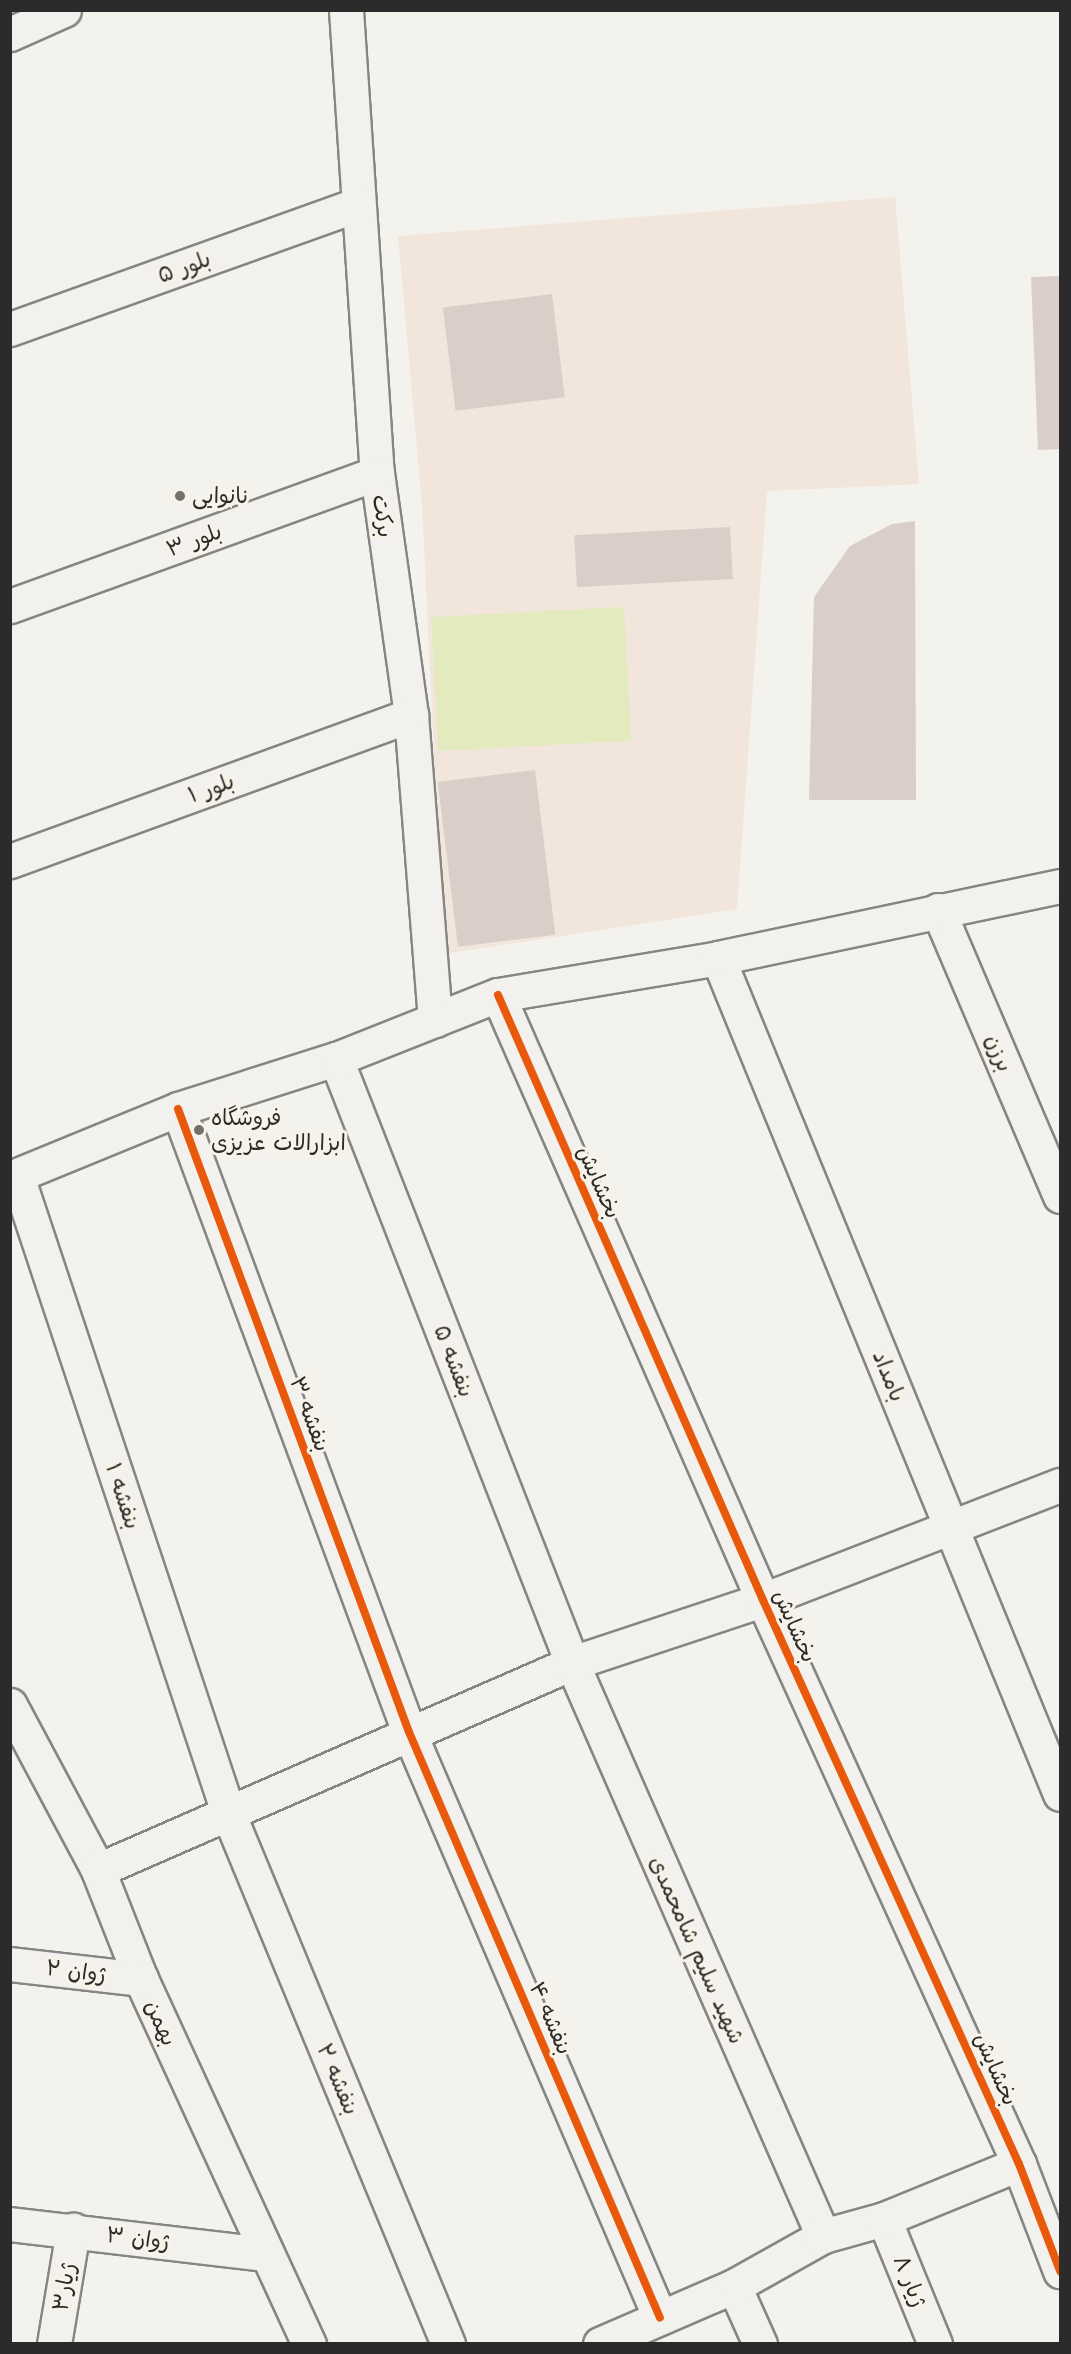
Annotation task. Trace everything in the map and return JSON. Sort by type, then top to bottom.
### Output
[{"type":"street","points":[[10,34],[64,10]]},
{"type":"street","name":"برکت","points":[[346,10],[357,205],[377,474],[411,715],[435,1020]]},
{"type":"street","name":"بلور ۵","points":[[10,329],[357,205]]},
{"type":"street","name":"بلور ۳","points":[[10,606],[377,474]]},
{"type":"street","name":"بلور ۱","points":[[10,861],[411,715]]},
{"type":"street","points":[[14,1177],[178,1109],[336,1059],[498,995],[718,958],[1060,886]]},
{"type":"street","name":"برزن","points":[[938,910],[1059,1188]]},
{"type":"street","name":"بامداد","points":[[718,958],[1060,1794]]},
{"type":"street","name":"بخشایش","points":[[498,995],[763,1600],[1019,2164],[1060,2271]]},
{"type":"street","name":"بنفشه ۵","points":[[336,1059],[572,1663]]},
{"type":"street","name":"بنفشه ۳","points":[[178,1109],[409,1732]]},
{"type":"street","name":"بنفشه ۱","points":[[14,1177],[229,1815]]},
{"type":"street","points":[[98,1870],[229,1815],[409,1732],[572,1663],[763,1600],[952,1530],[1060,1485]]},
{"type":"street","name":"شهید سلیم شامحمدی","points":[[572,1663],[823,2236]]},
{"type":"street","name":"بهمن","points":[[10,1705],[98,1870],[141,1979],[264,2254],[309,2343]]},
{"type":"street","name":"بنفشه ۴","points":[[409,1732],[660,2318]]},
{"type":"street","name":"بنفشه ۲","points":[[229,1815],[448,2343]]},
{"type":"street","name":"ژوان ۲","points":[[10,1964],[141,1979]]},
{"type":"street","points":[[600,2343],[734,2286],[823,2236],[884,2219],[1019,2164]]},
{"type":"street","name":"ژیار ۸","points":[[884,2219],[936,2343]]},
{"type":"street","name":"ژوان ۳","points":[[10,2224],[264,2254]]},
{"type":"street","name":"ژیار۳","points":[[54,2343],[74,2230]]},
{"type":"street","points":[[734,2286],[760,2343]]},
{"type":"shaded area","points":[[895,197],[919,484],[767,491],[737,909],[444,954],[422,505],[398,236]]},
{"type":"green space","points":[[624,607],[631,741],[438,751],[431,617]]},
{"type":"building","points":[[1060,276],[1060,449],[1038,450],[1031,277]]},
{"type":"building","points":[[552,294],[565,397],[455,411],[443,307]]},
{"type":"building","points":[[915,521],[916,800],[809,800],[814,597],[850,546],[892,524]]},
{"type":"building","points":[[730,527],[733,579],[577,587],[574,535]]},
{"type":"building","points":[[535,770],[555,935],[458,947],[438,782]]},
{"type":"cycle path","points":[[498,995],[763,1600],[1019,2164],[1060,2271]]},
{"type":"cycle path","points":[[178,1109],[409,1732],[660,2318]]},
{"type":"place","name":"نانوایی","points":[[180,496]]},
{"type":"place","name":"فروشگاه ابزارالات عزیزی","points":[[199,1130]]}]
